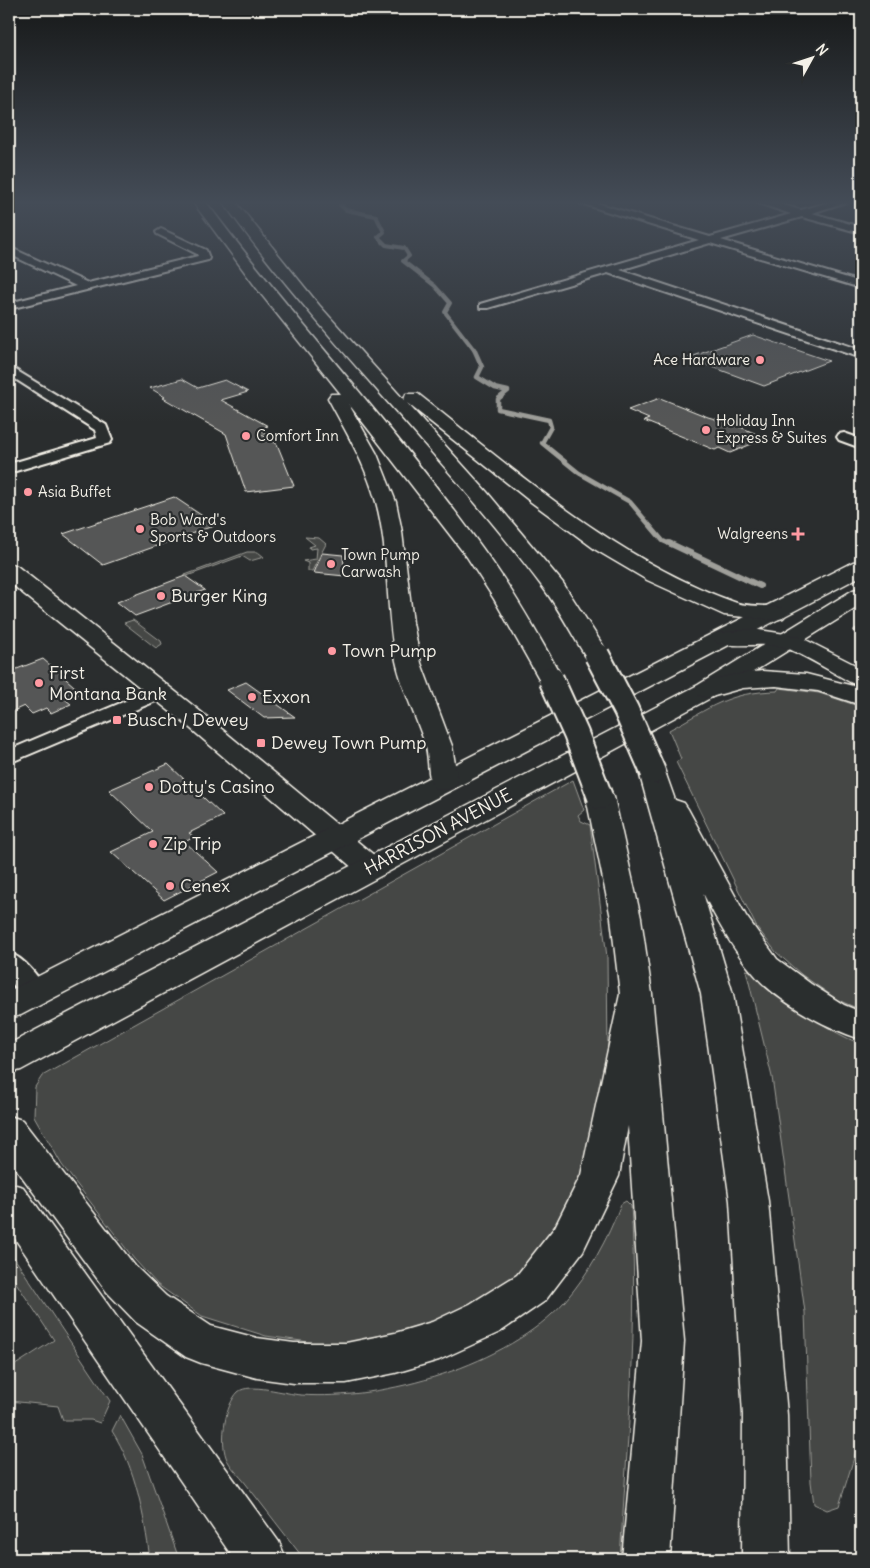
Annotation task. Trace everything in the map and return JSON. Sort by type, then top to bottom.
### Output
[{"type":"main road","points":[[253,275],[320,355],[475,553],[505,598],[551,679],[576,734],[600,797],[626,918],[636,994],[663,1341],[646,1559]]},
{"type":"main road","points":[[288,275],[314,308],[480,496],[555,588],[597,655],[626,710],[653,772],[694,844],[733,922],[766,967],[799,993],[832,1014],[861,1026]]},
{"type":"main road","points":[[314,308],[368,354],[408,395],[448,429],[538,498],[604,544],[655,575],[716,605],[746,612],[775,613]]},
{"type":"main road","points":[[320,355],[329,382],[368,454],[386,502],[392,532],[401,623],[409,662],[439,746],[444,782]]},
{"type":"main road","points":[[22,1000],[861,567]]},
{"type":"main road","points":[[9,570],[161,692],[371,868]]},
{"type":"main road","name":"HARRISON AVENUE","points":[[9,1060],[707,690],[790,641],[861,595]]},
{"type":"main road","points":[[725,638],[753,636],[790,641],[861,678]]},
{"type":"main road","points":[[707,690],[749,680],[791,680],[828,686],[861,697]]},
{"type":"main road","points":[[653,772],[717,994],[746,1182],[764,1416],[766,1559]]},
{"type":"main road","points":[[9,1131],[121,1279],[151,1309],[201,1343],[257,1358],[294,1363],[346,1363],[395,1353],[440,1340],[485,1318],[516,1298],[531,1288],[569,1239],[600,1176],[636,994]]},
{"type":"main road","points":[[9,1200],[262,1559]]},
{"type":"street","points":[[62,275],[87,287]]},
{"type":"street","points":[[9,306],[135,275]]},
{"type":"street","points":[[484,306],[591,275]]},
{"type":"street","points":[[625,275],[861,354]]},
{"type":"street","points":[[828,275],[861,285]]},
{"type":"street","points":[[9,370],[101,428],[105,440],[9,469]]},
{"type":"street","points":[[844,437],[861,444]]},
{"type":"street","points":[[9,757],[161,692]]},
{"type":"street","points":[[9,962],[22,1000]]},
{"type":"shaded area","points":[[305,537],[319,538],[326,544],[312,571],[308,571],[308,563],[303,561],[316,559],[317,548],[310,549],[309,547],[315,545]]},
{"type":"shaded area","points":[[247,552],[258,552],[264,557],[250,561],[242,556],[187,576],[185,575]]},
{"type":"shaded area","points":[[133,620],[161,641],[162,644],[156,648],[124,623]]},
{"type":"shaded area","points":[[779,688],[819,693],[861,707],[861,1010],[838,1000],[802,975],[776,952],[756,926],[676,762],[681,759],[669,730],[708,708],[732,698],[745,694],[777,691]]},
{"type":"shaded area","points":[[573,780],[584,810],[578,815],[581,821],[590,825],[607,957],[608,1055],[590,1166],[570,1215],[514,1283],[400,1338],[330,1345],[266,1336],[202,1316],[158,1285],[134,1259],[62,1165],[34,1116],[35,1087],[42,1076]]},
{"type":"shaded area","points":[[746,970],[755,972],[818,1022],[861,1044],[861,1435],[839,1506],[827,1510],[814,1504],[811,1482],[805,1312],[772,1077]]},
{"type":"shaded area","points":[[626,1201],[631,1206],[634,1294],[631,1382],[620,1559],[304,1559],[227,1460],[224,1450],[225,1423],[230,1405],[238,1392],[243,1389],[259,1388],[301,1395],[369,1392],[406,1385],[443,1374],[511,1344],[541,1324],[574,1290],[604,1243],[621,1204]]},
{"type":"shaded area","points":[[9,1250],[110,1401],[100,1423],[91,1420],[63,1420],[58,1406],[9,1401],[9,1369],[54,1340],[9,1272]]},
{"type":"shaded area","points":[[120,1415],[142,1454],[179,1559],[150,1559],[142,1509],[133,1476],[112,1431]]},
{"type":"building","name":"Ace Hardware","points":[[753,335],[829,361],[764,386],[688,358]]},
{"type":"building","name":"Comfort Inn","points":[[182,379],[198,388],[225,380],[248,392],[221,400],[268,426],[262,428],[265,429],[262,431],[267,433],[262,435],[277,444],[294,486],[246,492],[226,434],[163,398],[165,397],[150,388]]},
{"type":"building","name":"Holiday Inn Express & Suites","points":[[660,398],[766,438],[730,453],[719,448],[715,450],[644,421],[649,419],[628,410]]},
{"type":"building","name":"Bob Ward's Sports & Outdoors","points":[[174,497],[216,525],[103,565],[63,534]]},
{"type":"building","name":"Town Pump Carwash","points":[[322,553],[343,555],[345,576],[314,573]]},
{"type":"building","name":"Burger King","points":[[185,576],[205,590],[135,616],[117,602]]},
{"type":"building","name":"First Montana Bank","points":[[43,659],[82,693],[66,700],[71,704],[51,713],[46,708],[32,714],[24,706],[9,713],[9,672]]},
{"type":"building","name":"Exxon","points":[[246,682],[295,717],[264,718],[227,690]]},
{"type":"building","points":[[168,764],[223,816],[189,833],[194,837],[185,842],[218,872],[164,900],[111,852],[153,832],[109,790]]},
{"type":"waterway","points":[[421,275],[435,286],[450,303],[445,312],[475,351]]},
{"type":"waterway","points":[[475,351],[482,367],[477,377],[495,388],[508,391],[498,399],[498,409],[549,420],[551,427],[542,443],[579,473],[630,502],[663,541],[672,545]]},
{"type":"waterway","points":[[669,543],[760,586]]},
{"type":"waterway","points":[[856,631],[861,634]]},
{"type":"place","name":"Ace Hardware","points":[[760,360]]},
{"type":"place","name":"Holiday Inn Express & Suites","points":[[706,430]]},
{"type":"place","name":"Comfort Inn","points":[[246,436]]},
{"type":"place","name":"Asia Buffet","points":[[28,492]]},
{"type":"place","name":"Bob Ward's Sports & Outdoors","points":[[140,529]]},
{"type":"place","name":"Walgreens","points":[[798,534]]},
{"type":"place","name":"Town Pump Carwash","points":[[331,564]]},
{"type":"place","name":"Burger King","points":[[161,596]]},
{"type":"place","name":"Town Pump","points":[[332,651]]},
{"type":"place","name":"First Montana Bank","points":[[39,683]]},
{"type":"place","name":"Exxon","points":[[252,697]]},
{"type":"place","name":"Busch / Dewey","points":[[117,720]]},
{"type":"place","name":"Dewey Town Pump","points":[[261,743]]},
{"type":"place","name":"Dotty's Casino","points":[[149,787]]},
{"type":"place","name":"Zip Trip","points":[[153,844]]},
{"type":"place","name":"Cenex","points":[[170,886]]}]
